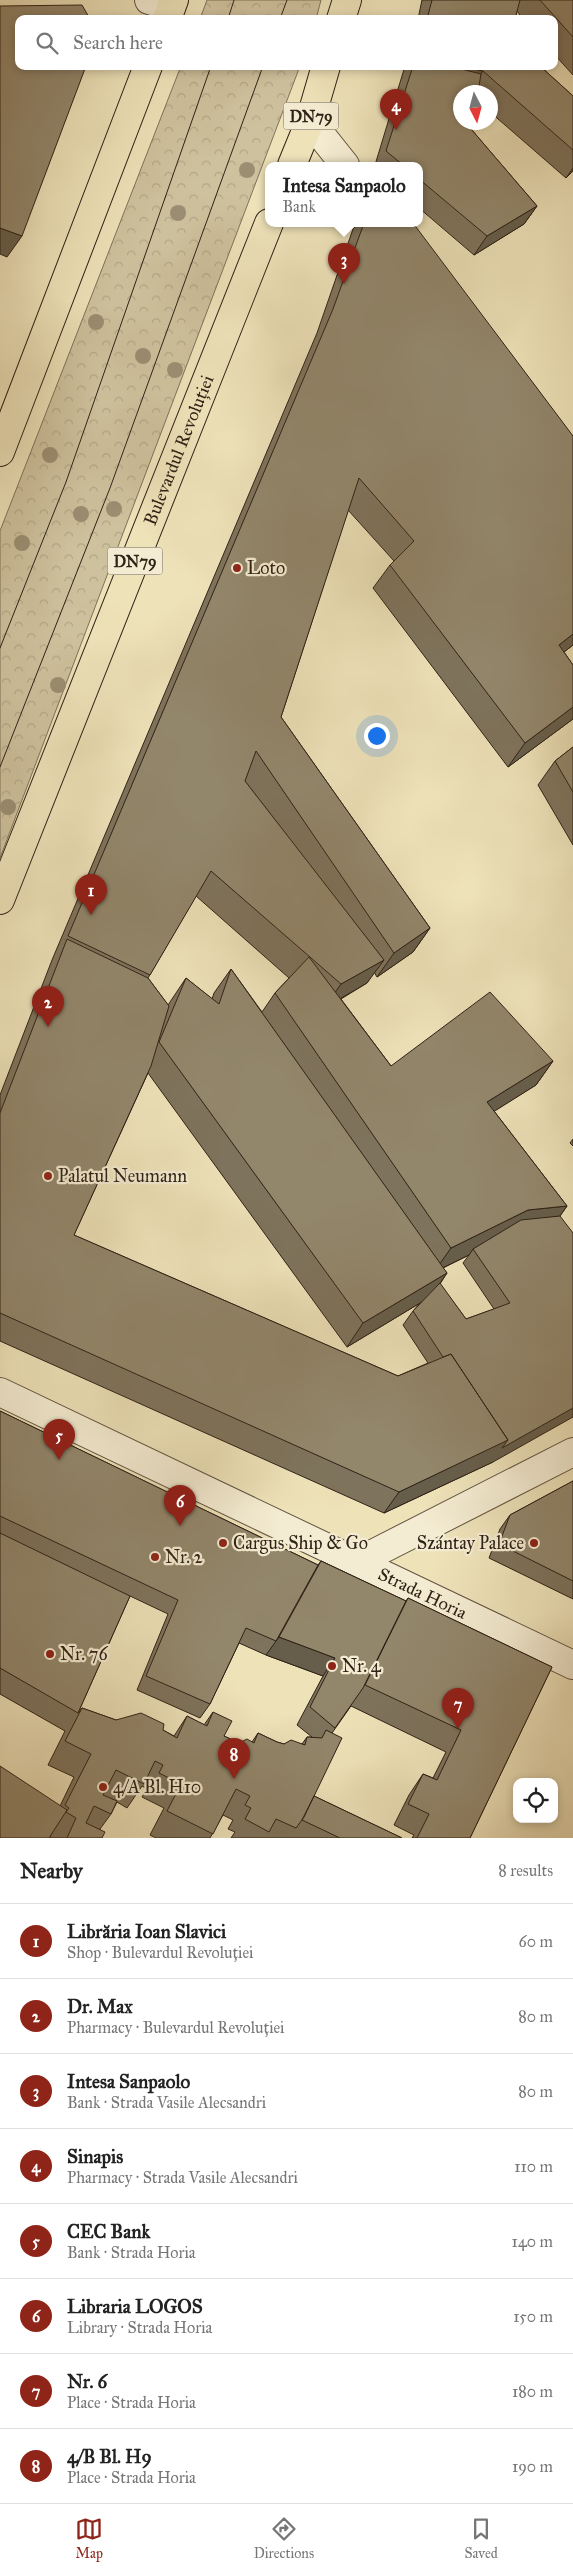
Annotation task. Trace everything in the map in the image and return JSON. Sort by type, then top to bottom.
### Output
[{"type":"main road","points":[[342,15],[347,0]]},
{"type":"main road","points":[[0,452],[146,70]]},
{"type":"main road","name":"DN79","points":[[293,162],[310,121],[325,70]]},
{"type":"main road","name":"Bulevardul Revoluției","points":[[0,900],[267,227]]},
{"type":"street","points":[[310,121],[343,162]]},
{"type":"street","name":"Strada Horia","points":[[0,1392],[573,1665]]},
{"type":"street","points":[[357,1562],[573,1452]]},
{"type":"green space","points":[[207,0],[321,0],[317,15],[201,15]]},
{"type":"green space","points":[[179,70],[298,70],[0,858],[0,531]]},
{"type":"building","points":[[432,0],[520,0],[516,15],[428,15]]},
{"type":"building","points":[[540,0],[573,0],[573,37],[558,20],[558,15],[553,15]]},
{"type":"building","points":[[82,5],[88,15],[15,15],[15,70],[84,70],[22,236],[0,228],[0,6]]},
{"type":"building","points":[[412,70],[465,70],[481,74],[479,85],[453,85],[453,130],[472,130],[537,206],[487,236],[423,182],[423,162],[399,162],[386,151]]},
{"type":"building","points":[[479,70],[544,70],[573,96],[573,150],[483,71]]},
{"type":"building","points":[[363,227],[416,227],[573,436],[573,634],[559,645],[573,665],[573,707],[525,743],[390,565],[414,541],[359,478],[281,717],[430,928],[394,953],[256,751],[245,781],[384,960],[341,984],[211,871],[150,975],[68,936],[333,309]]},
{"type":"building","points":[[573,747],[573,792],[555,761]]},
{"type":"building","name":"Palatul Neumann","points":[[67,939],[148,978],[169,1006],[151,1066],[74,1235],[398,1376],[451,1354],[508,1440],[399,1492],[0,1313],[0,1113]]},
{"type":"building","points":[[309,957],[391,1066],[490,992],[553,1061],[487,1102],[567,1206],[528,1210],[451,1248],[275,993]]},
{"type":"building","points":[[231,969],[447,1273],[363,1323],[159,1042],[186,978],[219,1004]]},
{"type":"building","points":[[560,1216],[573,1233],[573,1408],[502,1448],[508,1440],[451,1354],[443,1357],[413,1311],[440,1283],[466,1319],[510,1303],[473,1249],[521,1220]]},
{"type":"building","name":"Nr. 2","points":[[0,1411],[318,1565],[276,1641],[246,1628],[210,1704],[146,1676],[178,1600],[0,1516]]},
{"type":"building","name":"Szántay Palace","points":[[573,1481],[573,1581],[499,1544],[510,1515]]},
{"type":"building","name":"Nr. 76","points":[[0,1533],[130,1596],[78,1713],[0,1668]]},
{"type":"building","name":"Nr. 4","points":[[321,1561],[406,1601],[363,1688],[335,1728],[310,1707],[335,1658],[279,1637]]},
{"type":"building","points":[[408,1598],[552,1667],[470,1838],[417,1838],[429,1814],[408,1804],[423,1774],[437,1780],[461,1730],[365,1685]]},
{"type":"building","points":[[82,1708],[116,1720],[141,1713],[164,1724],[163,1730],[177,1738],[187,1716],[207,1726],[213,1712],[232,1721],[224,1736],[239,1743],[247,1739],[254,1743],[258,1733],[284,1744],[291,1740],[305,1745],[307,1737],[322,1738],[326,1730],[342,1738],[304,1817],[296,1828],[276,1819],[269,1832],[245,1819],[251,1808],[245,1805],[250,1796],[236,1789],[213,1834],[167,1811],[181,1784],[159,1773],[163,1765],[155,1761],[144,1784],[116,1770],[103,1795],[117,1801],[111,1814],[94,1806],[86,1823],[105,1832],[102,1838],[67,1838],[76,1818],[66,1812],[69,1808],[65,1805],[91,1754],[65,1741]]},
{"type":"building","points":[[0,1766],[67,1810],[49,1838],[0,1838]]},
{"type":"building","points":[[314,1796],[402,1838],[340,1838],[302,1820]]},
{"type":"tram line","points":[[229,15],[234,0]]},
{"type":"tram line","points":[[281,15],[287,0]]},
{"type":"tram line","points":[[0,648],[66,482],[210,70]]},
{"type":"tram line","points":[[0,767],[110,488],[262,70]]},
{"type":"place","name":"Sinapis","points":[[396,130]]},
{"type":"place","name":"Intesa Sanpaolo","points":[[344,284]]},
{"type":"place","name":"Loto","points":[[237,568]]},
{"type":"place","name":"Librăria Ioan Slavici","points":[[91,915]]},
{"type":"place","name":"Dr. Max","points":[[48,1027]]},
{"type":"place","name":"Palatul Neumann","points":[[48,1176]]},
{"type":"place","name":"CEC Bank","points":[[59,1460]]},
{"type":"place","name":"Libraria LOGOS","points":[[180,1526]]},
{"type":"place","name":"Cargus Ship & Go","points":[[223,1543]]},
{"type":"place","name":"Szántay Palace","points":[[534,1543]]},
{"type":"place","name":"Nr. 2","points":[[155,1557]]},
{"type":"place","name":"Nr. 76","points":[[50,1654]]},
{"type":"place","name":"Nr. 4","points":[[332,1666]]},
{"type":"place","name":"Nr. 6","points":[[458,1729]]},
{"type":"place","name":"4/B Bl. H9","points":[[234,1779]]},
{"type":"place","name":"4/A Bl. H10","points":[[103,1787]]}]
